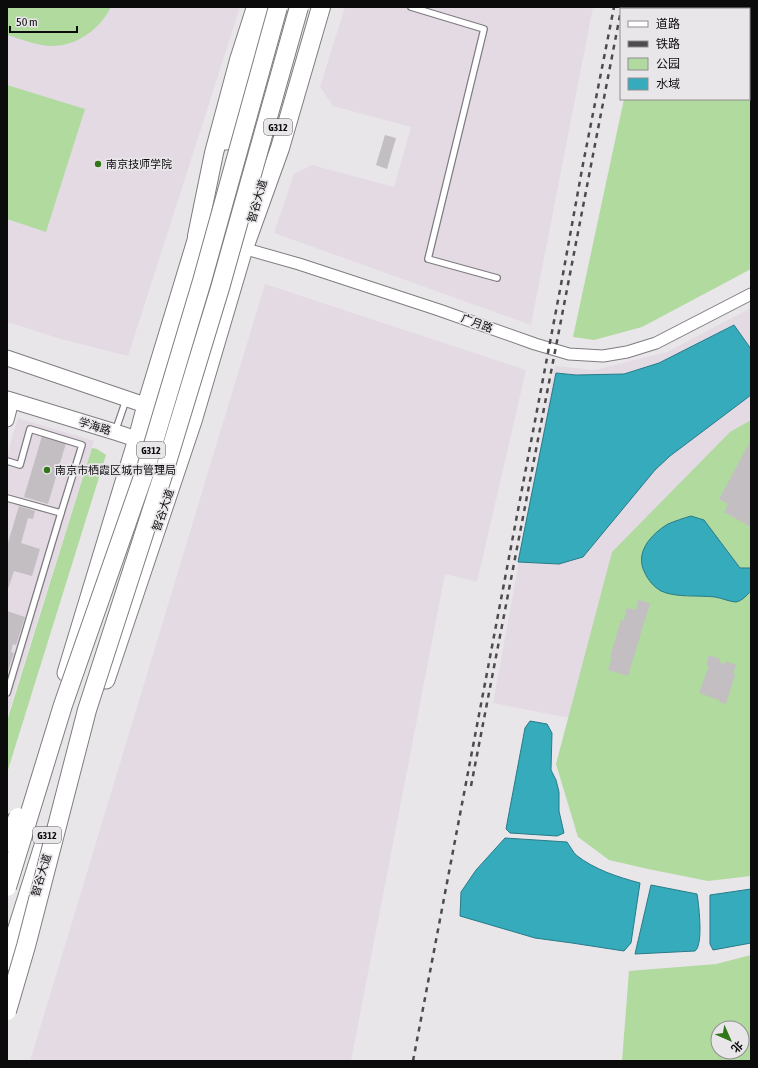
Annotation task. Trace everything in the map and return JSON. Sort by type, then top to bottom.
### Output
[{"type":"highway","points":[[197,236],[214,152],[239,60],[256,7]]},
{"type":"highway","name":"G312","points":[[7,887],[64,705],[146,468],[202,281],[278,7]]},
{"type":"highway","name":"智谷大道","points":[[7,961],[86,710],[164,472],[220,288],[299,7]]},
{"type":"highway","points":[[244,248],[280,148],[321,7]]},
{"type":"highway","points":[[7,843],[64,705]]},
{"type":"highway","points":[[7,1011],[26,946],[86,710]]},
{"type":"main road","name":"G312","points":[[7,860],[137,439],[266,7]]},
{"type":"main road","name":"智谷大道","points":[[7,987],[52,841],[193,421],[244,248],[312,7]]},
{"type":"main road","points":[[7,358],[193,421]]},
{"type":"main road","name":"学海路","points":[[10,400],[182,454]]},
{"type":"street","name":"广月路","points":[[197,236],[299,264],[439,310],[535,344],[569,354],[603,356],[627,352],[656,343],[751,294]]},
{"type":"street","points":[[7,420],[10,400]]},
{"type":"lane","points":[[410,7],[484,29],[428,260],[497,278]]},
{"type":"lane","points":[[115,432],[127,398]]},
{"type":"lane","points":[[7,461],[20,465],[30,430],[82,445],[9,682],[7,693]]},
{"type":"lane","points":[[7,498],[61,513]]},
{"type":"shaded area","name":"南京技师学院","points":[[7,7],[240,7],[128,356],[61,339],[7,322]]},
{"type":"shaded area","points":[[345,7],[593,7],[531,325],[274,233],[294,174],[312,165],[394,187],[411,127],[333,106],[320,87]]},
{"type":"shaded area","points":[[265,284],[526,370],[477,582],[445,574],[351,1061],[30,1061]]},
{"type":"shaded area","points":[[751,308],[751,754],[493,703],[555,366],[595,370],[667,352]]},
{"type":"shaded area","points":[[18,418],[94,441],[7,717],[7,455]]},
{"type":"green space","points":[[7,7],[111,7],[101,22],[87,35],[70,43],[46,46],[7,35]]},
{"type":"green space","points":[[751,7],[751,269],[642,327],[594,340],[573,337],[624,100],[750,100],[750,8],[643,8]]},
{"type":"green space","points":[[7,85],[85,109],[46,232],[7,219]]},
{"type":"green space","points":[[751,420],[751,876],[708,881],[609,860],[578,837],[556,764],[612,552],[730,432]]},
{"type":"green space","points":[[92,448],[97,449],[106,455],[7,773],[7,721]]},
{"type":"green space","points":[[751,955],[751,1061],[622,1061],[629,971],[716,964]]},
{"type":"water","points":[[734,325],[751,349],[751,395],[670,456],[655,470],[583,557],[559,564],[518,562],[556,373],[576,375],[624,374],[659,363]]},
{"type":"water","points":[[691,516],[704,520],[740,568],[751,568],[751,591],[744,598],[734,602],[715,597],[674,595],[661,591],[646,576],[642,566],[642,558],[643,551],[650,539],[668,524]]},
{"type":"water","points":[[530,721],[547,724],[552,733],[551,770],[556,780],[559,792],[559,811],[564,833],[557,836],[510,833],[506,829],[525,728]]},
{"type":"water","points":[[505,838],[567,842],[576,855],[591,865],[640,883],[631,943],[624,951],[535,938],[460,916],[461,892],[476,870]]},
{"type":"water","points":[[651,885],[697,894],[700,935],[698,947],[695,951],[635,954]]},
{"type":"water","points":[[751,889],[751,943],[713,950],[710,944],[710,895]]},
{"type":"building","points":[[385,135],[396,138],[387,169],[376,165]]},
{"type":"building","points":[[42,436],[66,443],[48,504],[24,497]]},
{"type":"building","points":[[751,440],[751,527],[724,512],[728,504],[719,499]]},
{"type":"building","points":[[19,506],[35,511],[33,519],[28,518],[21,543],[40,549],[32,576],[14,571],[7,592],[7,546]]},
{"type":"building","points":[[638,600],[650,603],[628,676],[608,670],[612,657],[610,657],[621,620],[624,620],[627,608],[636,610]]},
{"type":"building","points":[[7,611],[25,617],[16,645],[13,644],[11,652],[14,653],[8,671],[7,671]]},
{"type":"building","points":[[709,655],[720,659],[719,662],[725,664],[726,661],[736,665],[733,674],[735,675],[726,704],[699,693],[709,666],[706,665]]},
{"type":"railway","points":[[413,1061],[614,7]]},
{"type":"railway","points":[[471,786],[620,15]]},
{"type":"place","name":"南京技师学院","points":[[98,164]]},
{"type":"place","name":"南京市栖霞区城市管理局","points":[[47,470]]}]
